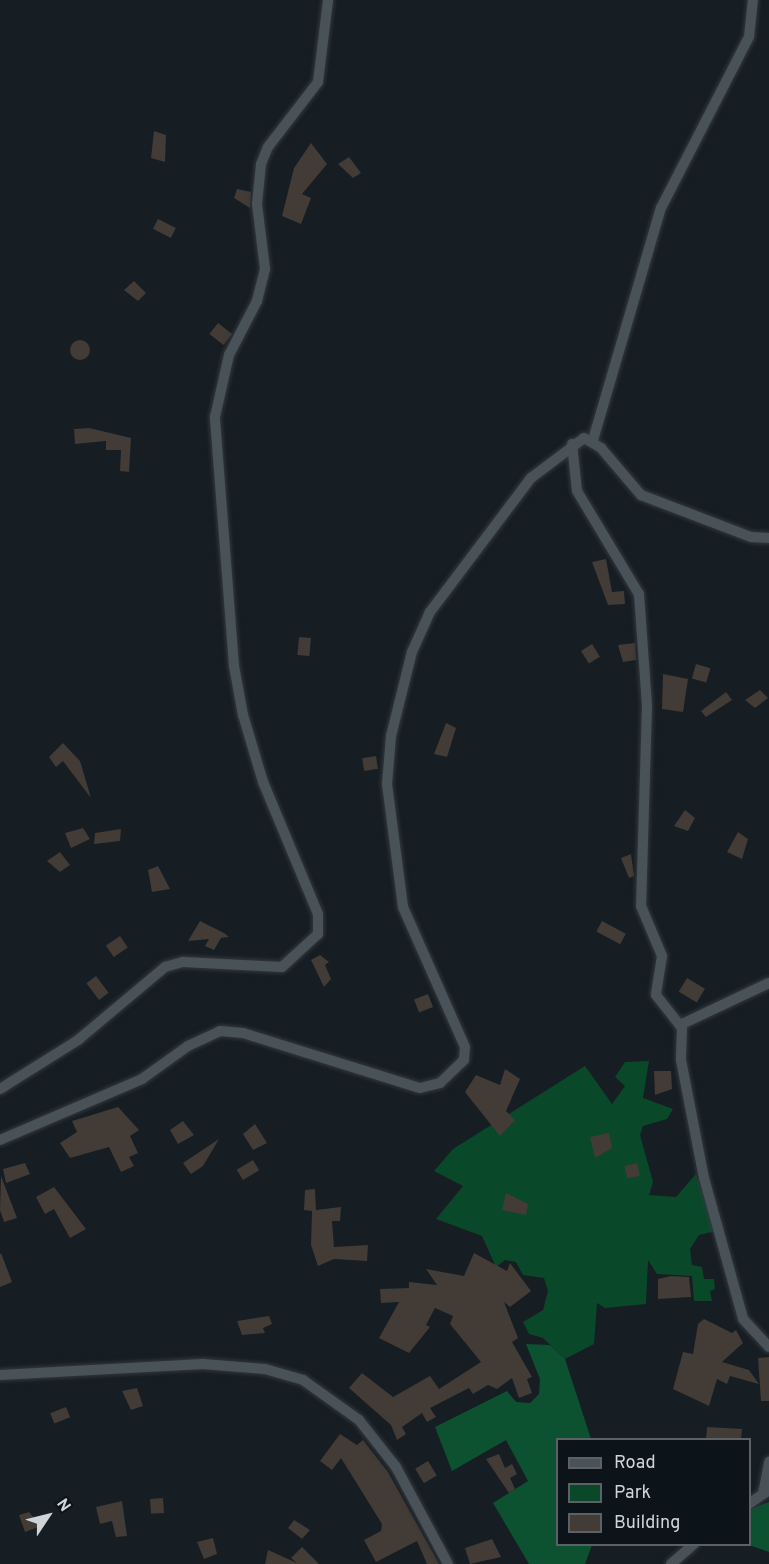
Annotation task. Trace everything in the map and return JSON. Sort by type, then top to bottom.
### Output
[{"type":"street","points":[[0,1089],[78,1040],[165,967],[183,962],[282,967],[318,934],[318,914],[263,782],[243,715],[234,666],[215,417],[229,355],[257,301],[265,269],[257,204],[261,165],[267,147],[318,81],[328,0]]},
{"type":"street","points":[[593,440],[661,208],[749,37],[753,0]]},
{"type":"street","points":[[0,1140],[142,1079],[188,1046],[220,1031],[243,1033],[420,1088],[440,1083],[464,1060],[462,1030],[404,907],[391,844],[391,736],[412,652],[430,612],[531,478],[572,444],[593,440]]},
{"type":"street","points":[[593,440],[641,495],[751,537],[769,538]]},
{"type":"street","points":[[572,444],[577,491],[639,594],[647,706],[641,906],[662,956],[656,995],[680,1025],[681,1060],[704,1178],[743,1319],[769,1347]]},
{"type":"street","points":[[680,1025],[769,983]]},
{"type":"street","points":[[0,1375],[203,1364],[265,1369],[303,1380],[359,1420],[396,1467],[448,1564]]},
{"type":"street","points":[[751,1502],[766,1492],[769,1462]]},
{"type":"street","points":[[671,1564],[693,1546]]},
{"type":"green space","points":[[649,1061],[643,1098],[673,1109],[667,1119],[643,1126],[640,1135],[653,1182],[649,1195],[676,1197],[696,1174],[716,1231],[699,1235],[690,1249],[692,1265],[702,1267],[704,1279],[714,1279],[715,1289],[710,1291],[712,1301],[694,1301],[692,1276],[657,1274],[648,1260],[646,1304],[605,1308],[597,1303],[594,1344],[565,1359],[543,1338],[529,1334],[523,1322],[543,1310],[548,1291],[544,1278],[523,1275],[516,1262],[505,1260],[496,1267],[482,1236],[436,1219],[463,1186],[434,1171],[453,1149],[585,1066],[612,1104],[625,1086],[615,1077],[625,1062]]},
{"type":"green space","points":[[526,1344],[550,1345],[565,1359],[591,1438],[556,1438],[556,1546],[592,1546],[585,1564],[529,1564],[493,1503],[528,1481],[506,1440],[452,1471],[435,1427],[507,1391],[516,1402],[530,1403],[539,1394],[540,1379]]},
{"type":"green space","points":[[769,1502],[769,1552],[751,1546],[751,1509]]},
{"type":"building","points":[[154,131],[166,135],[165,162],[151,158]]},
{"type":"building","points":[[311,143],[327,164],[302,194],[311,198],[301,224],[282,216],[294,168]]},
{"type":"building","points":[[349,157],[361,173],[353,178],[338,164]]},
{"type":"building","points":[[237,189],[251,192],[250,208],[234,198]]},
{"type":"building","points":[[158,219],[176,228],[171,238],[153,229]]},
{"type":"building","points":[[134,281],[146,293],[138,301],[124,290]]},
{"type":"building","points":[[218,323],[232,334],[224,345],[209,334]]},
{"type":"building","points":[[76,340],[84,340],[90,346],[90,354],[84,360],[76,360],[70,354],[70,346]]},
{"type":"building","points":[[89,428],[131,438],[129,472],[120,471],[121,450],[106,450],[106,441],[75,444],[74,429]]},
{"type":"building","points":[[606,559],[612,592],[624,591],[625,604],[608,605],[592,562]]},
{"type":"building","points":[[299,637],[311,638],[309,656],[297,655]]},
{"type":"building","points":[[635,643],[636,660],[623,662],[618,645]]},
{"type":"building","points":[[592,644],[600,657],[589,664],[581,651]]},
{"type":"building","points":[[696,664],[710,668],[706,683],[692,678]]},
{"type":"building","points":[[663,674],[688,679],[683,712],[662,709]]},
{"type":"building","points":[[760,690],[768,698],[755,708],[745,700]]},
{"type":"building","points":[[726,692],[732,700],[706,717],[701,711]]},
{"type":"building","points":[[446,723],[456,728],[447,757],[434,754]]},
{"type":"building","points":[[63,743],[80,761],[91,798],[63,761],[56,767],[49,757]]},
{"type":"building","points":[[376,756],[378,769],[364,771],[362,758]]},
{"type":"building","points":[[685,810],[695,818],[688,831],[674,826]]},
{"type":"building","points":[[83,828],[90,839],[71,848],[65,833]]},
{"type":"building","points":[[121,829],[120,841],[94,844],[95,833]]},
{"type":"building","points":[[738,832],[748,839],[742,859],[727,852]]},
{"type":"building","points":[[60,852],[70,865],[60,872],[47,861]]},
{"type":"building","points":[[631,854],[634,876],[629,878],[621,858]]},
{"type":"building","points":[[158,866],[170,889],[152,892],[148,870]]},
{"type":"building","points":[[200,921],[229,937],[221,938],[214,950],[205,946],[209,939],[188,941]]},
{"type":"building","points":[[602,921],[626,934],[620,944],[596,932]]},
{"type":"building","points":[[120,936],[128,948],[114,957],[106,946]]},
{"type":"building","points":[[320,955],[329,962],[325,965],[331,979],[324,987],[311,960]]},
{"type":"building","points":[[96,976],[109,993],[99,1000],[86,983]]},
{"type":"building","points":[[687,978],[705,989],[697,1003],[679,992]]},
{"type":"building","points":[[428,994],[433,1007],[419,1012],[414,999]]},
{"type":"building","points":[[505,1069],[520,1079],[506,1111],[515,1120],[500,1136],[465,1092],[476,1075],[500,1085]]},
{"type":"building","points":[[654,1071],[671,1071],[672,1089],[655,1095]]},
{"type":"building","points":[[118,1107],[139,1130],[130,1136],[138,1153],[129,1157],[134,1166],[121,1172],[109,1147],[70,1158],[60,1143],[77,1132],[72,1121]]},
{"type":"building","points":[[183,1121],[194,1135],[178,1144],[170,1130]]},
{"type":"building","points":[[255,1124],[267,1143],[253,1150],[243,1134]]},
{"type":"building","points":[[609,1133],[612,1148],[595,1158],[590,1137]]},
{"type":"building","points":[[219,1139],[203,1166],[191,1174],[183,1163]]},
{"type":"building","points":[[253,1160],[259,1170],[243,1180],[237,1170]]},
{"type":"building","points":[[25,1163],[30,1174],[6,1183],[3,1169]]},
{"type":"building","points":[[637,1163],[640,1176],[627,1179],[624,1166]]},
{"type":"building","points":[[1,1176],[17,1218],[4,1222],[0,1210]]},
{"type":"building","points":[[54,1187],[86,1229],[70,1238],[54,1209],[45,1214],[36,1197]]},
{"type":"building","points":[[315,1189],[316,1210],[341,1207],[340,1221],[332,1221],[334,1247],[368,1245],[367,1261],[334,1259],[318,1266],[311,1245],[312,1211],[304,1210],[305,1190]]},
{"type":"building","points":[[506,1193],[528,1204],[526,1215],[502,1210]]},
{"type":"building","points":[[474,1253],[507,1271],[510,1263],[531,1291],[510,1307],[504,1302],[518,1338],[512,1342],[532,1377],[527,1379],[532,1393],[519,1398],[512,1378],[497,1389],[488,1385],[473,1394],[469,1388],[430,1408],[436,1417],[427,1422],[422,1413],[402,1427],[406,1434],[397,1440],[391,1425],[349,1388],[362,1373],[393,1397],[430,1376],[439,1389],[481,1362],[450,1324],[453,1316],[435,1308],[426,1325],[430,1327],[409,1353],[379,1338],[399,1302],[381,1303],[380,1289],[409,1288],[409,1282],[437,1285],[426,1269],[464,1276]]},
{"type":"building","points":[[0,1254],[12,1282],[0,1287]]},
{"type":"building","points":[[671,1276],[689,1277],[691,1297],[658,1299],[658,1279]]},
{"type":"building","points":[[269,1316],[272,1324],[263,1328],[265,1333],[242,1335],[237,1321]]},
{"type":"building","points":[[704,1319],[732,1333],[736,1330],[743,1343],[722,1362],[749,1370],[759,1384],[730,1376],[727,1384],[717,1379],[709,1406],[673,1389],[683,1352],[693,1354],[698,1324]]},
{"type":"building","points":[[769,1357],[769,1401],[761,1401],[758,1358]]},
{"type":"building","points":[[137,1388],[143,1406],[131,1410],[122,1391]]},
{"type":"building","points":[[66,1407],[70,1417],[54,1424],[50,1413]]},
{"type":"building","points":[[707,1427],[742,1429],[741,1438],[706,1438]]},
{"type":"building","points":[[340,1434],[357,1445],[363,1440],[388,1472],[439,1564],[427,1564],[417,1541],[376,1562],[364,1540],[381,1531],[382,1524],[341,1458],[332,1470],[320,1461]]},
{"type":"building","points":[[499,1454],[505,1468],[512,1464],[517,1474],[510,1478],[515,1489],[509,1493],[486,1459]]},
{"type":"building","points":[[428,1461],[437,1476],[424,1483],[415,1469]]},
{"type":"building","points":[[163,1498],[164,1513],[151,1514],[150,1499]]},
{"type":"building","points":[[122,1501],[127,1536],[116,1537],[112,1521],[100,1524],[96,1507]]},
{"type":"building","points":[[29,1512],[41,1526],[25,1532],[19,1515]]},
{"type":"building","points":[[294,1520],[310,1530],[302,1539],[288,1528]]},
{"type":"building","points":[[213,1538],[217,1554],[204,1559],[197,1542]]},
{"type":"building","points":[[492,1539],[501,1557],[470,1564],[465,1548]]},
{"type":"building","points":[[302,1547],[319,1564],[265,1564],[268,1550],[297,1563],[291,1558]]}]
